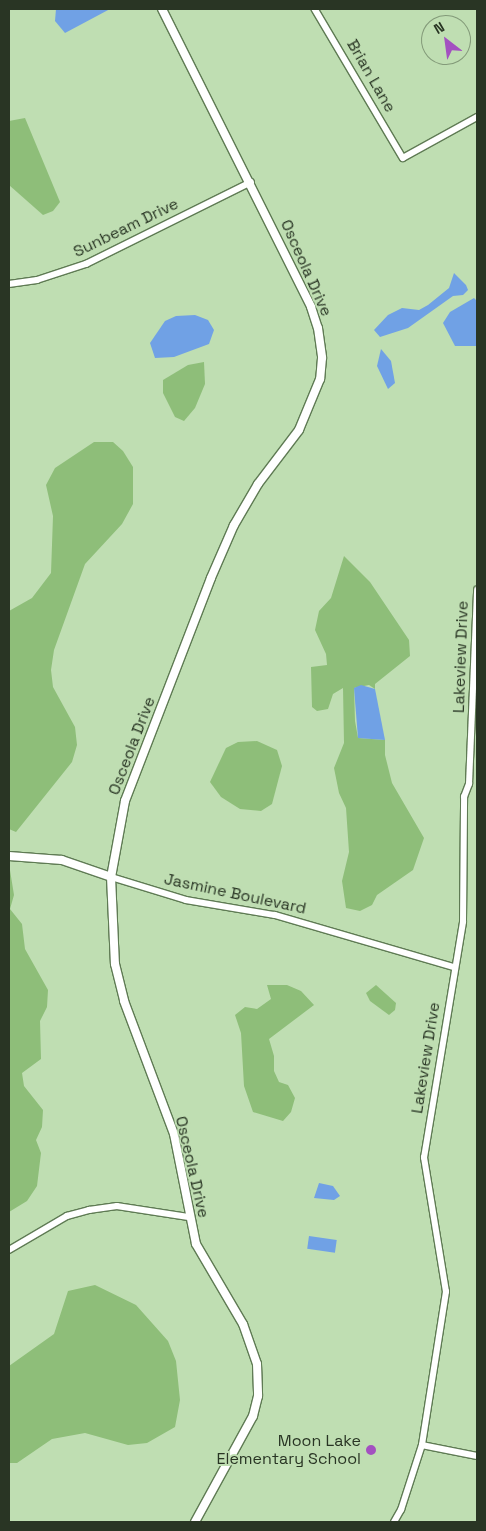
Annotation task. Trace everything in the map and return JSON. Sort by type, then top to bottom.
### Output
[{"type":"street","name":"Osceola Drive","points":[[162,9],[251,182],[311,307],[318,328],[320,379],[299,430],[258,484],[234,525],[211,578],[125,801],[111,877],[111,925],[115,964],[124,1001],[174,1134],[188,1217],[201,1256],[252,1344],[258,1364],[258,1396],[253,1416],[195,1522]]},
{"type":"street","name":"Brian Lane","points":[[315,9],[403,158],[477,117]]},
{"type":"street","name":"Sunbeam Drive","points":[[9,284],[37,280],[86,264],[251,182]]},
{"type":"street","name":"Lakeview Drive","points":[[394,1522],[401,1510],[422,1444],[446,1292],[424,1158],[462,922],[464,797],[469,784],[477,590]]},
{"type":"street","name":"Jasmine Boulevard","points":[[9,856],[62,860],[186,900],[275,915],[454,968]]},
{"type":"street","points":[[9,1250],[67,1216],[89,1210],[117,1206],[188,1217]]},
{"type":"street","points":[[422,1444],[477,1456]]},
{"type":"green space","points":[[25,118],[60,202],[53,211],[43,215],[9,185],[9,121]]},
{"type":"green space","points":[[204,362],[205,384],[195,408],[184,421],[175,417],[163,393],[163,380],[188,365]]},
{"type":"green space","points":[[94,442],[113,442],[123,451],[133,467],[133,504],[122,524],[85,564],[54,650],[51,670],[53,687],[75,727],[77,745],[72,762],[16,832],[9,829],[9,611],[32,598],[51,573],[53,516],[46,485],[55,468]]},
{"type":"green space","points":[[344,556],[370,582],[409,640],[410,656],[375,684],[375,689],[369,685],[354,688],[355,721],[358,738],[385,740],[385,755],[392,783],[424,838],[413,870],[377,895],[372,905],[360,911],[346,908],[342,881],[349,852],[346,808],[339,793],[334,768],[344,743],[343,688],[333,694],[328,709],[317,711],[312,707],[311,667],[327,665],[326,654],[315,630],[319,611],[331,598]]},
{"type":"green space","points":[[257,741],[277,750],[282,766],[272,804],[261,811],[240,809],[221,797],[210,782],[226,748],[238,742]]},
{"type":"green space","points":[[9,864],[14,895],[10,909],[22,924],[25,949],[48,990],[47,1007],[40,1021],[41,1059],[22,1073],[24,1086],[43,1110],[42,1127],[36,1140],[41,1153],[37,1186],[27,1201],[9,1212]]},
{"type":"green space","points":[[267,985],[287,985],[301,991],[314,1005],[269,1039],[274,1056],[274,1071],[279,1082],[288,1085],[295,1098],[291,1112],[283,1121],[253,1112],[244,1086],[241,1033],[235,1015],[245,1007],[257,1009],[271,999]]},
{"type":"green space","points":[[376,985],[396,1003],[395,1010],[389,1015],[370,1001],[366,993]]},
{"type":"green space","points":[[95,1285],[136,1305],[168,1341],[176,1361],[180,1400],[175,1427],[147,1443],[128,1445],[85,1433],[52,1439],[17,1463],[9,1463],[9,1366],[54,1334],[68,1291]]},
{"type":"water","points":[[56,9],[110,9],[65,33],[55,21]]},
{"type":"water","points":[[454,273],[466,285],[468,290],[463,295],[453,296],[408,328],[380,337],[374,330],[388,315],[402,308],[419,310],[428,305],[449,288]]},
{"type":"water","points":[[474,298],[477,301],[477,346],[455,346],[443,323],[450,312]]},
{"type":"water","points":[[195,315],[208,320],[214,330],[209,344],[174,357],[155,358],[150,343],[165,321],[176,316]]},
{"type":"water","points":[[381,349],[391,361],[395,383],[388,389],[377,366]]},
{"type":"water","points":[[361,685],[375,689],[385,740],[358,738],[354,688]]},
{"type":"water","points":[[319,1183],[333,1186],[340,1196],[334,1200],[314,1198]]},
{"type":"water","points":[[309,1236],[337,1240],[335,1253],[307,1249]]},
{"type":"place","name":"Moon Lake Elementary School","points":[[371,1450]]}]
